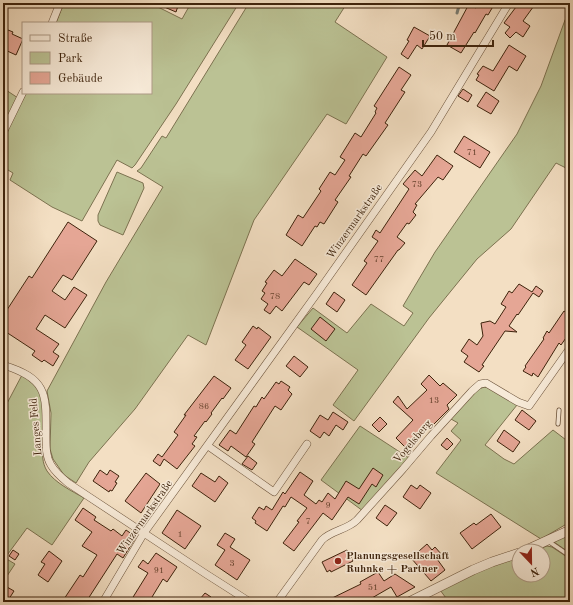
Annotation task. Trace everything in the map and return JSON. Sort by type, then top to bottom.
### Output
[{"type":"street","points":[[52,22],[60,3]]},
{"type":"street","name":"Winzermarkstraße","points":[[106,601],[144,533],[208,446],[431,132],[509,3]]},
{"type":"street","points":[[3,133],[22,94]]},
{"type":"street","name":"Vogelsberg","points":[[277,602],[322,540],[328,535],[348,527],[357,520],[431,436],[480,384],[486,383],[518,402],[529,406],[570,348]]},
{"type":"street","name":"Langes Feld","points":[[3,365],[28,375],[35,380],[41,388],[46,406],[46,452],[48,460],[54,470],[68,483],[144,533]]},
{"type":"street","points":[[208,446],[274,492],[307,444]]},
{"type":"street","points":[[543,543],[570,530]]},
{"type":"street","points":[[144,533],[250,602]]},
{"type":"street","points":[[409,602],[473,570],[511,556]]},
{"type":"lane","points":[[558,424],[559,410]]},
{"type":"lane","points":[[548,541],[570,556]]},
{"type":"green space","points":[[64,3],[150,3],[182,19],[191,3],[239,3],[176,104],[135,165],[132,168],[117,160],[82,221],[52,207],[10,180],[13,173],[3,167],[3,137],[25,94],[152,94],[152,22],[56,22]]},
{"type":"green space","points":[[249,3],[347,3],[335,22],[387,57],[346,124],[327,114],[254,220],[206,345],[188,335],[135,409],[89,462],[76,483],[64,475],[53,459],[50,449],[51,413],[47,391],[106,282],[163,187],[137,171],[141,168],[162,136],[166,138]]},
{"type":"green space","points":[[570,13],[570,170],[556,163],[511,229],[477,259],[429,318],[354,421],[333,405],[358,370],[297,327],[313,308],[347,333],[371,304],[404,326],[413,313],[403,306],[435,252],[517,134],[541,86],[565,20]]},
{"type":"green space","points":[[3,88],[18,98],[3,127]]},
{"type":"green space","points":[[117,172],[143,183],[144,188],[123,235],[100,225],[98,221],[98,215]]},
{"type":"green space","points":[[22,375],[34,384],[41,397],[43,405],[43,461],[45,468],[59,483],[84,498],[52,545],[27,528],[5,558],[15,564],[3,582],[3,411]]},
{"type":"green space","points":[[484,387],[490,388],[517,405],[485,445],[504,459],[514,464],[553,430],[570,443],[570,522],[541,539],[436,473],[461,440],[451,431],[458,423],[451,419],[477,390]]},
{"type":"green space","points":[[360,426],[409,458],[363,511],[321,480]]},
{"type":"green space","points":[[570,533],[570,553],[554,542]]},
{"type":"green space","points":[[552,547],[570,559],[570,602],[449,602],[440,590],[486,567],[511,559],[511,583],[551,583]]},
{"type":"building","points":[[155,3],[179,3],[176,12]]},
{"type":"building","points":[[478,3],[495,3],[488,15],[486,14],[461,53],[447,45],[469,4],[476,8]]},
{"type":"building","points":[[519,3],[536,3],[523,21],[530,26],[523,37],[516,32],[510,38],[505,33],[510,27],[504,23]]},
{"type":"building","points":[[414,27],[430,36],[422,49],[417,45],[408,59],[401,54],[409,41],[407,40]]},
{"type":"building","points":[[3,28],[13,32],[12,34],[22,39],[16,55],[3,49]]},
{"type":"building","points":[[509,45],[526,56],[517,71],[509,66],[494,91],[476,80],[479,75],[477,74],[483,66],[493,71]]},
{"type":"building","points":[[399,67],[411,75],[401,90],[405,92],[385,123],[388,125],[366,156],[363,154],[349,176],[351,177],[335,200],[338,202],[324,224],[320,222],[317,227],[315,226],[302,246],[286,235],[298,215],[303,218],[321,191],[319,189],[330,172],[335,175],[345,160],[340,157],[355,133],[361,137],[376,113],[377,108],[374,106]]},
{"type":"building","points":[[463,89],[472,95],[468,102],[458,96]]},
{"type":"building","points":[[486,92],[499,101],[491,114],[477,106]]},
{"type":"building","points":[[464,136],[490,152],[480,168],[454,152]]},
{"type":"building","points":[[437,155],[453,166],[443,180],[438,177],[415,204],[417,205],[413,212],[416,215],[409,224],[407,223],[397,237],[405,243],[398,250],[366,295],[352,285],[367,263],[364,261],[378,241],[372,237],[376,230],[380,233],[409,189],[403,184],[415,170],[422,176]]},
{"type":"building","points":[[68,222],[97,241],[72,280],[63,275],[52,291],[65,300],[74,287],[87,295],[65,328],[45,315],[36,329],[59,344],[53,352],[59,356],[53,366],[44,360],[42,362],[32,355],[35,351],[3,330],[3,316],[29,276],[32,278]]},
{"type":"building","points":[[295,259],[317,274],[309,285],[304,282],[282,311],[276,306],[270,314],[264,310],[268,304],[261,299],[265,293],[262,291],[267,283],[265,282],[274,270],[282,276]]},
{"type":"building","points":[[519,284],[532,292],[536,286],[543,291],[539,297],[533,293],[509,326],[517,332],[505,331],[482,365],[484,366],[479,372],[464,362],[468,356],[461,351],[469,339],[477,345],[483,336],[481,323],[490,321],[495,324],[506,307],[501,304],[509,291],[512,293]]},
{"type":"building","points":[[334,292],[345,300],[337,312],[326,304]]},
{"type":"building","points":[[564,311],[570,315],[570,332],[561,345],[559,343],[538,377],[533,373],[532,376],[523,371],[544,339],[543,338],[547,331],[549,333]]},
{"type":"building","points":[[320,317],[335,329],[326,341],[311,329]]},
{"type":"building","points":[[253,326],[257,329],[258,327],[271,337],[248,369],[235,360],[246,345],[242,342]]},
{"type":"building","points":[[294,356],[308,367],[300,377],[286,366]]},
{"type":"building","points":[[429,375],[440,386],[443,383],[457,395],[447,405],[449,409],[431,427],[429,425],[407,449],[396,438],[413,420],[393,402],[398,396],[407,409],[427,390],[421,384]]},
{"type":"building","points":[[214,376],[231,388],[194,436],[197,437],[192,444],[195,446],[177,469],[164,459],[160,466],[153,461],[158,454],[162,457],[178,435],[174,432],[186,415],[184,415]]},
{"type":"building","points":[[281,381],[290,387],[288,390],[292,394],[281,410],[275,406],[252,442],[255,444],[246,457],[231,446],[228,451],[219,445],[230,430],[236,434],[254,406],[256,407],[262,397],[264,399],[276,382],[279,384]]},
{"type":"building","points":[[522,410],[536,421],[529,430],[515,420]]},
{"type":"building","points":[[333,412],[348,422],[343,430],[336,425],[329,436],[324,432],[320,438],[310,431],[320,415],[328,420]]},
{"type":"building","points":[[380,417],[387,424],[379,432],[372,425]]},
{"type":"building","points":[[504,430],[520,442],[513,452],[497,441]]},
{"type":"building","points":[[447,438],[453,444],[447,450],[441,445]]},
{"type":"building","points":[[248,456],[257,463],[252,470],[242,464]]},
{"type":"building","points":[[373,468],[383,475],[376,487],[372,484],[359,504],[348,497],[332,520],[323,513],[294,551],[283,543],[299,522],[297,521],[307,508],[291,497],[285,507],[283,506],[267,531],[255,523],[256,521],[252,518],[259,507],[264,510],[266,506],[272,510],[283,492],[285,494],[300,472],[313,481],[304,495],[316,504],[319,500],[322,502],[328,493],[335,499],[346,481],[359,489]]},
{"type":"building","points":[[100,470],[107,475],[110,470],[119,476],[112,491],[110,490],[109,492],[93,481]]},
{"type":"building","points":[[146,473],[160,484],[141,513],[125,501]]},
{"type":"building","points":[[201,473],[215,482],[219,476],[228,483],[215,502],[192,486]]},
{"type":"building","points":[[411,485],[417,489],[420,485],[431,493],[420,509],[403,497]]},
{"type":"building","points":[[385,505],[397,513],[387,526],[376,518]]},
{"type":"building","points":[[83,508],[96,517],[94,520],[111,531],[113,529],[122,536],[126,530],[136,537],[123,558],[117,554],[86,602],[62,602],[80,575],[83,577],[97,555],[82,546],[92,532],[75,520]]},
{"type":"building","points":[[177,510],[201,526],[185,549],[162,533]]},
{"type":"building","points":[[491,514],[501,527],[472,549],[460,533],[474,523],[476,525]]},
{"type":"building","points":[[225,533],[235,539],[230,547],[250,560],[237,580],[215,565],[225,550],[217,545]]},
{"type":"building","points":[[427,544],[432,550],[435,547],[442,555],[437,559],[445,570],[431,581],[411,558]]},
{"type":"building","points":[[13,550],[19,554],[15,560],[9,556]]},
{"type":"building","points":[[347,550],[353,561],[331,572],[330,570],[327,572],[322,562]]},
{"type":"building","points":[[49,551],[62,561],[48,582],[38,575],[45,564],[41,562]]},
{"type":"building","points":[[156,553],[177,567],[167,582],[163,579],[149,602],[130,602],[148,573],[138,567],[143,560],[148,564]]},
{"type":"building","points":[[378,572],[384,581],[395,574],[415,587],[397,597],[391,587],[365,602],[324,602],[361,584],[360,582]]},
{"type":"building","points":[[7,587],[14,591],[7,602],[3,602],[3,592]]},
{"type":"building","points":[[205,593],[211,597],[208,602],[204,602],[200,599]]},
{"type":"waterway","points":[[457,3],[459,6],[457,13]]},
{"type":"place","name":"Planungsgesellschaft Ruhnke + Partner","points":[[338,561]]}]
